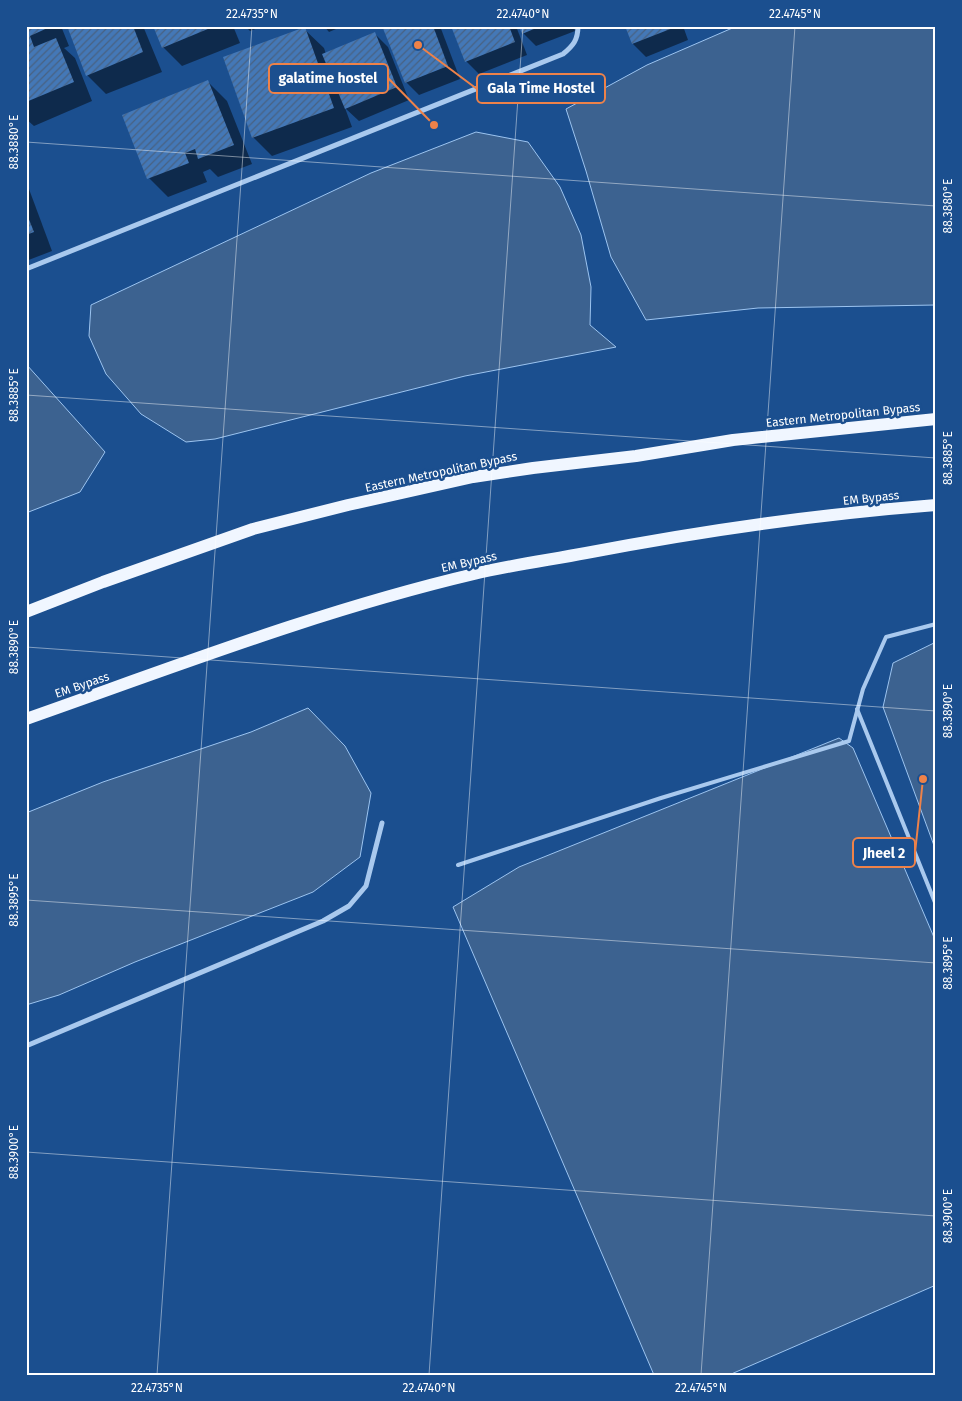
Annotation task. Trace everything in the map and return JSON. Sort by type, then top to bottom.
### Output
[{"type":"main road","name":"Eastern Metropolitan Bypass","points":[[26,612],[103,582],[253,529],[348,505],[473,477],[636,456],[734,440],[936,419]]},
{"type":"main road","name":"EM Bypass","points":[[26,719],[271,632],[475,574],[686,536],[789,520],[936,505]]},
{"type":"street","points":[[26,269],[563,54],[573,46],[578,35],[578,26]]},
{"type":"street","points":[[26,1046],[323,922],[349,906],[366,886],[382,823]]},
{"type":"lane","points":[[458,865],[661,798],[849,741],[863,689],[886,637],[936,624]]},
{"type":"lane","points":[[858,709],[936,905]]},
{"type":"water","points":[[737,26],[936,26],[936,305],[758,308],[646,320],[611,257],[566,109],[647,65]]},
{"type":"water","points":[[476,132],[528,142],[560,187],[581,235],[591,287],[590,325],[616,347],[465,376],[215,439],[186,442],[141,414],[106,374],[89,336],[91,305],[371,173]]},
{"type":"water","points":[[26,364],[105,452],[80,492],[26,513]]},
{"type":"water","points":[[936,642],[936,851],[883,707],[893,663]]},
{"type":"water","points":[[308,708],[345,746],[371,793],[360,857],[313,892],[135,962],[59,995],[26,1005],[26,813],[103,782],[251,732]]},
{"type":"water","points":[[839,738],[853,748],[936,942],[936,1285],[729,1375],[654,1375],[453,907],[519,867]]},
{"type":"building","points":[[26,26],[52,26],[30,36],[34,47],[56,38],[74,82],[26,102]]},
{"type":"building","points":[[67,26],[133,26],[143,52],[86,76]]},
{"type":"building","points":[[153,26],[215,26],[162,48]]},
{"type":"building","points":[[382,26],[433,26],[448,66],[405,83]]},
{"type":"building","points":[[451,26],[509,26],[515,42],[465,62]]},
{"type":"building","points":[[519,26],[541,26],[522,34]]},
{"type":"building","points":[[625,26],[678,26],[632,44]]},
{"type":"building","points":[[305,27],[334,108],[252,138],[223,57]]},
{"type":"building","points":[[375,32],[397,87],[345,109],[322,54]]},
{"type":"building","points":[[208,80],[234,145],[198,159],[195,149],[185,153],[189,163],[147,179],[122,115]]},
{"type":"building","points":[[26,212],[34,232],[26,235]]},
{"type":"place","name":"Gala Time Hostel","points":[[418,45]]},
{"type":"place","name":"galatime hostel","points":[[434,125]]},
{"type":"place","name":"Jheel 2","points":[[923,779]]}]
